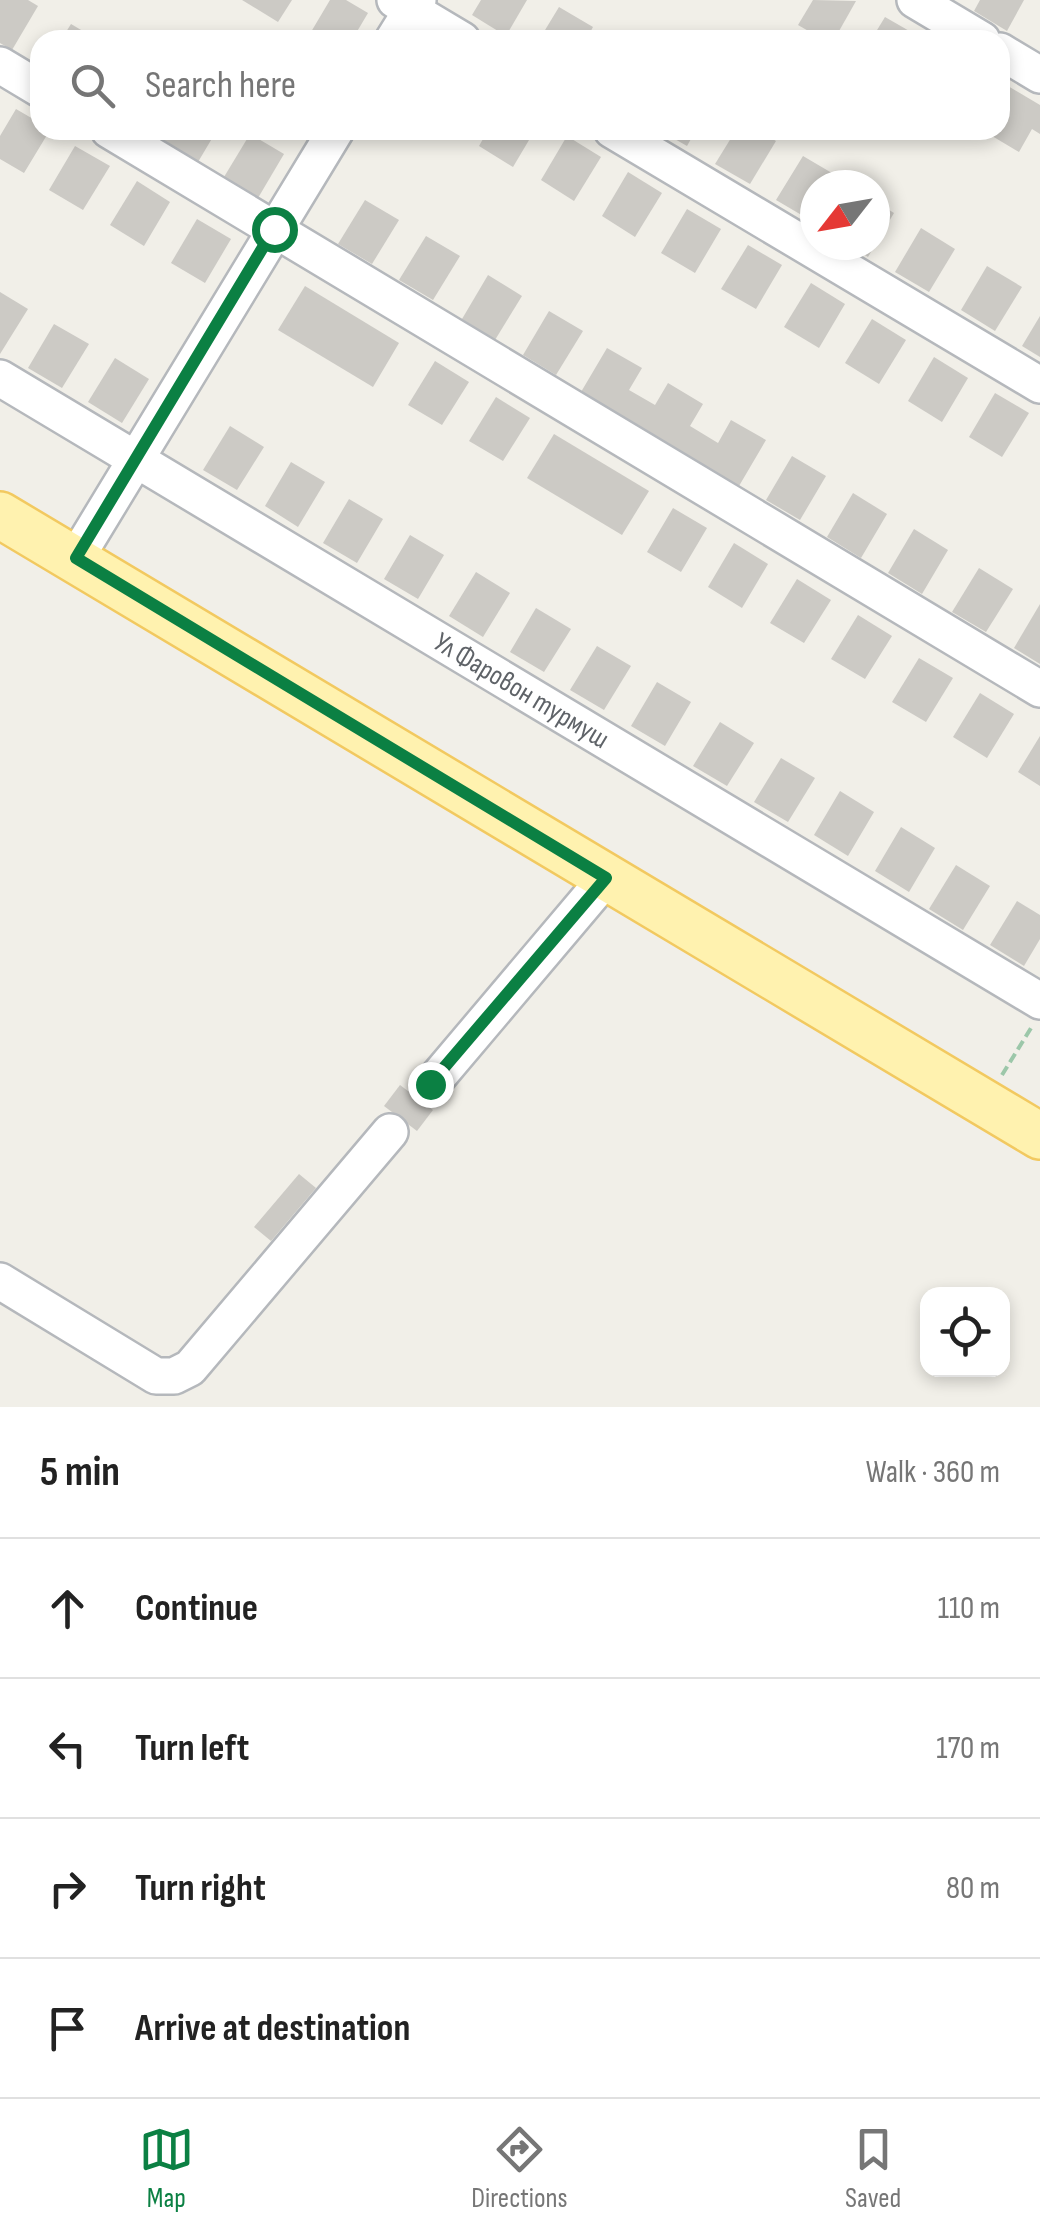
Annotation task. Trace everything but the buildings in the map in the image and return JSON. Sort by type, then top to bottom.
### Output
[{"type":"main road","points":[[0,515],[1040,1136]]},
{"type":"street","points":[[915,0],[965,30]]},
{"type":"street","points":[[404,13],[441,30]]},
{"type":"street","points":[[1010,57],[1040,75]]},
{"type":"street","points":[[0,65],[30,83]]},
{"type":"street","points":[[126,140],[1040,690]]},
{"type":"street","points":[[76,558],[330,140]]},
{"type":"street","points":[[629,140],[1040,386]]},
{"type":"street","name":"Ул Фаровон турмуш","points":[[0,378],[1040,1001]]},
{"type":"street","points":[[430,1084],[606,878]]},
{"type":"street","points":[[0,1281],[156,1376],[174,1376],[190,1368],[390,1132]]},
{"type":"path","points":[[985,1103],[1040,1016]]},
{"type":"route","points":[[274,229],[138,461],[76,558],[606,878],[430,1084]]}]
